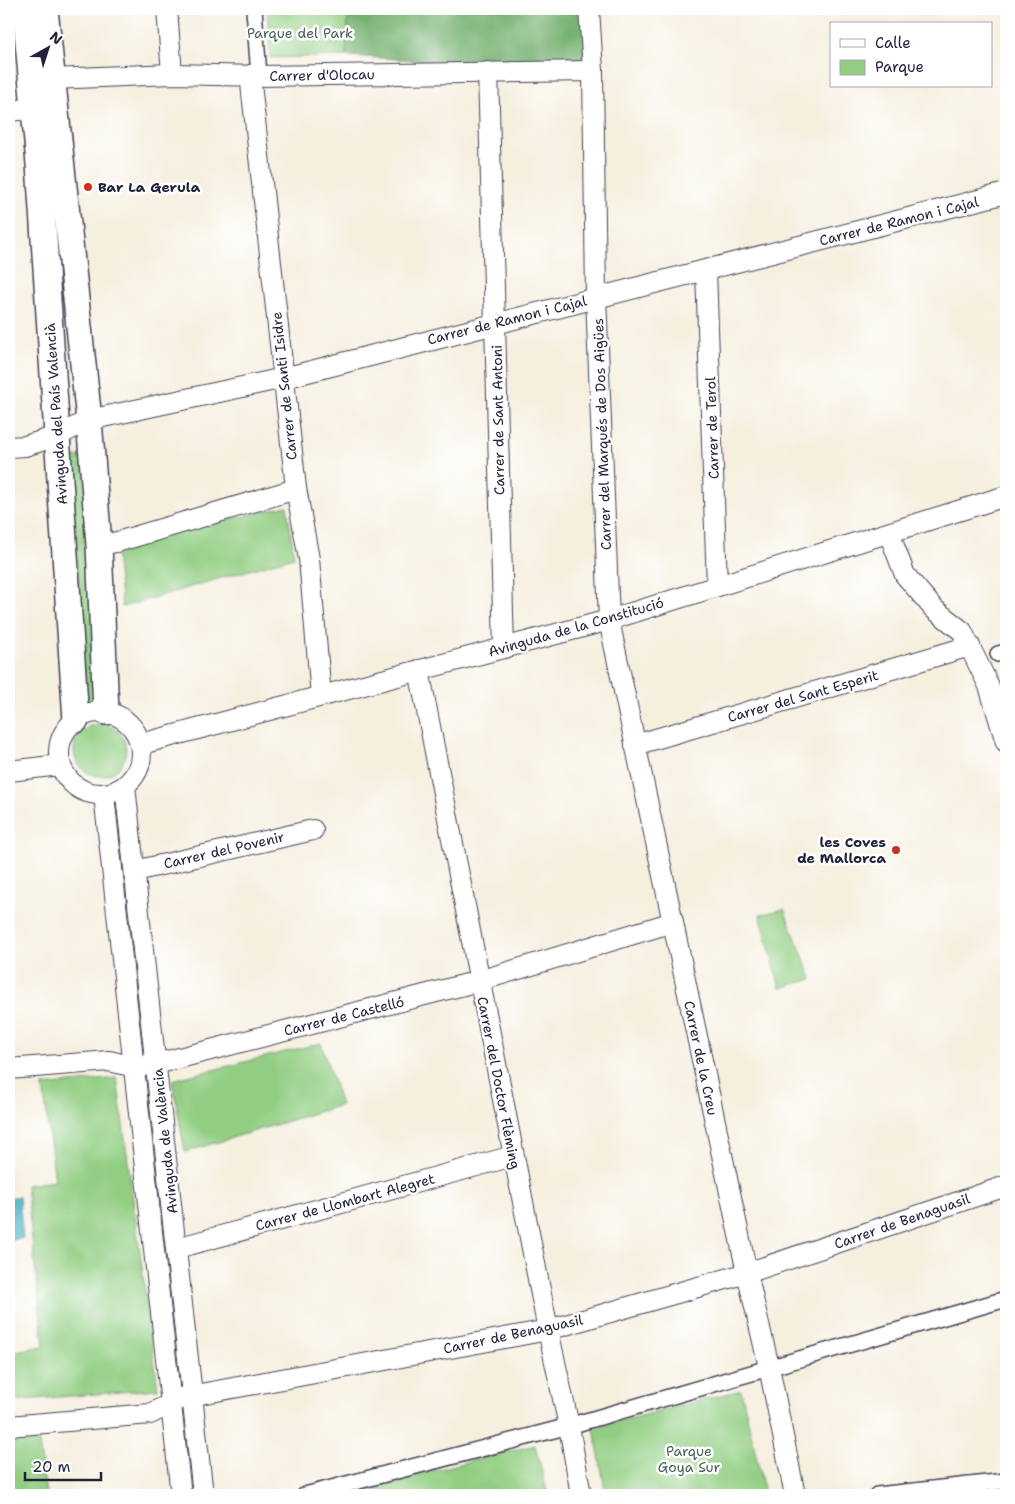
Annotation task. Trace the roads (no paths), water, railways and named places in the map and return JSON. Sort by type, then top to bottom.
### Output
[{"type":"street","name":"Avinguda del País Valencià","points":[[25,9],[44,107],[89,420],[99,545],[106,712]]},
{"type":"street","name":"Avinguda del País Valencià","points":[[45,9],[52,79],[44,107],[57,436],[76,720]]},
{"type":"street","points":[[167,9],[172,74]]},
{"type":"street","points":[[254,9],[255,75]]},
{"type":"street","name":"Carrer del Marqués de Dos Aigües","points":[[589,9],[593,71],[596,297],[609,620]]},
{"type":"street","name":"Carrer d'Olocau","points":[[52,79],[172,74],[255,75],[593,71]]},
{"type":"street","name":"Carrer de Sant Antoni","points":[[488,72],[504,648]]},
{"type":"street","name":"Carrer de Santi Isidre","points":[[255,75],[284,378],[296,489],[308,558],[321,696]]},
{"type":"street","points":[[9,111],[44,107]]},
{"type":"street","name":"Carrer de Ramon i Cajal","points":[[9,447],[25,446],[57,436],[89,420],[284,378],[1006,194]]},
{"type":"street","name":"Carrer de Terol","points":[[706,270],[717,586]]},
{"type":"street","points":[[99,545],[117,542],[296,489]]},
{"type":"street","name":"Avinguda de la Constitució","points":[[141,744],[609,620],[1006,496]]},
{"type":"street","points":[[889,533],[905,575],[934,609],[962,631],[989,686],[1006,742]]},
{"type":"street","name":"Carrer de la Creu","points":[[609,620],[795,1495]]},
{"type":"street","name":"Carrer del Sant Esperit","points":[[636,745],[970,646]]},
{"type":"street","name":"Carrer del Doctor Flèming","points":[[419,670],[513,1156],[569,1426],[581,1495]]},
{"type":"street","points":[[106,712],[128,722],[136,732],[141,744],[142,756],[134,778],[125,786],[116,792],[104,795],[93,794],[82,791],[72,784],[60,765],[58,752],[60,740],[67,728],[76,720],[85,714],[106,712]]},
{"type":"street","points":[[9,771],[60,765]]},
{"type":"street","name":"Avinguda de València","points":[[125,786],[203,1495]]},
{"type":"street","name":"Avinguda de València","points":[[104,795],[181,1495]]},
{"type":"street","name":"Carrer del Povenir","points":[[135,871],[313,830]]},
{"type":"street","name":"Carrer de Castelló","points":[[9,1069],[109,1061],[134,1067],[156,1064],[479,981],[673,922]]},
{"type":"street","name":"Carrer de Llombart Alegret","points":[[177,1248],[513,1156]]},
{"type":"street","name":"Carrer de Benaguasil","points":[[9,1426],[150,1414],[184,1397],[193,1395],[548,1330],[747,1273],[1006,1186]]},
{"type":"street","points":[[305,1495],[569,1426],[1006,1298]]},
{"type":"street","points":[[877,1495],[1006,1481]]},
{"type":"water","points":[[19,1196],[23,1238],[9,1240],[9,1198]]},
{"type":"place","name":"Bar La Gerula","points":[[88,187]]},
{"type":"place","name":"les Coves de Mallorca","points":[[896,850]]},
{"type":"park label","name":"Parque del Park","points":[[300,33]]},
{"type":"park label","name":"Parque Goya Sur","points":[[689,1459]]}]
